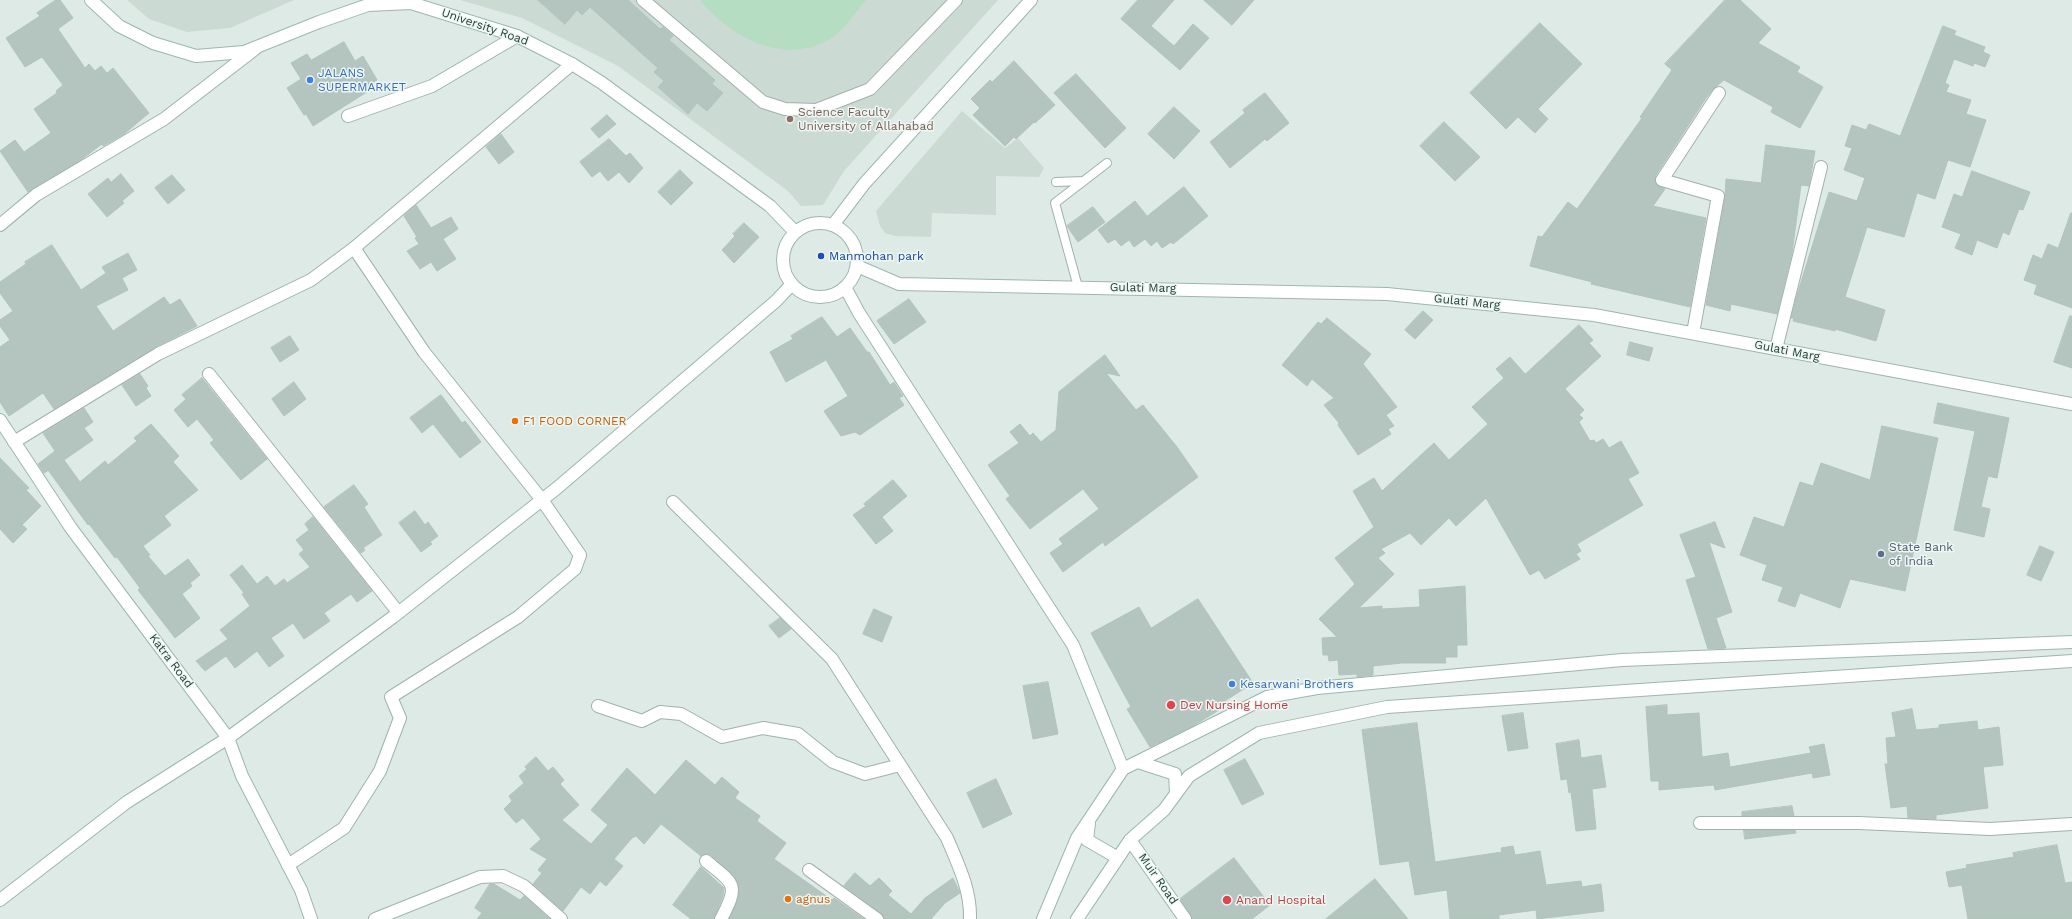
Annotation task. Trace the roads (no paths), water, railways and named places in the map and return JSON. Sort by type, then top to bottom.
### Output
[{"type":"street","name":"University Road","points":[[91,0],[118,26],[153,43],[196,56],[244,52],[319,22],[368,5],[411,3],[517,36],[572,64],[608,88],[770,206],[795,232]]},
{"type":"street","points":[[643,0],[763,102],[785,109],[816,110],[870,89],[956,0]]},
{"type":"street","points":[[833,225],[864,184],[1030,0]]},
{"type":"street","points":[[348,116],[432,86],[517,36]]},
{"type":"street","points":[[0,225],[36,196],[164,119],[260,45]]},
{"type":"street","points":[[14,442],[158,354],[311,280],[354,248],[572,64]]},
{"type":"street","points":[[1693,333],[1718,196],[1662,180],[1720,93]]},
{"type":"street","points":[[1776,349],[1821,168]]},
{"type":"street","points":[[813,223],[833,225],[844,231],[853,241],[857,253],[857,266],[853,278],[845,287],[833,295],[818,297],[804,293],[792,284],[784,271],[783,257],[786,243],[795,232],[813,223]]},
{"type":"street","points":[[288,865],[344,828],[380,771],[400,718],[391,697],[518,617],[575,569],[580,555],[542,500],[424,352],[354,248]]},
{"type":"street","name":"Gulati Marg","points":[[857,266],[898,284],[1387,294],[1594,315],[2072,404]]},
{"type":"street","points":[[0,900],[127,802],[228,738],[398,612],[542,500],[770,306],[792,284]]},
{"type":"street","points":[[845,287],[860,313],[1073,645],[1123,769]]},
{"type":"street","points":[[209,374],[398,612]]},
{"type":"street","name":"Katra Road","points":[[0,420],[71,528],[228,738],[242,776],[301,890],[312,919]]},
{"type":"street","points":[[673,502],[832,659],[946,838],[970,902],[970,919]]},
{"type":"street","points":[[1043,919],[1078,838],[1123,769],[1267,697],[1317,688],[1622,660],[2072,642]]},
{"type":"street","points":[[1076,919],[1130,840],[1164,810],[1189,776],[1258,733],[1387,707],[2072,661]]},
{"type":"street","points":[[598,706],[642,721],[660,712],[681,714],[722,737],[763,728],[798,734],[833,762],[865,774],[900,765]]},
{"type":"street","points":[[1138,762],[1175,774],[1176,793]]},
{"type":"street","points":[[1089,821],[1087,840],[1118,858]]},
{"type":"street","points":[[1700,823],[1859,823],[1990,829],[2072,824]]},
{"type":"street","name":"Muir Road","points":[[1130,840],[1185,919]]},
{"type":"street","points":[[706,861],[730,880],[733,891],[731,901],[721,919]]},
{"type":"street","points":[[809,870],[877,919]]},
{"type":"street","points":[[375,919],[480,877],[503,876],[524,886],[561,919]]},
{"type":"lane","points":[[1078,287],[1056,202],[1107,163]]},
{"type":"lane","points":[[1056,182],[1084,181]]},
{"type":"place","name":"JALANS SUPERMARKET","points":[[310,80]]},
{"type":"place","name":"Science Faculty University of Allahabad","points":[[790,119]]},
{"type":"place","name":"Manmohan park","points":[[821,256]]},
{"type":"place","name":"F1 FOOD CORNER","points":[[515,421]]},
{"type":"place","name":"State Bank of India","points":[[1881,554]]},
{"type":"place","name":"Kesarwani Brothers","points":[[1232,684]]},
{"type":"place","name":"Dev Nursing Home","points":[[1171,705]]},
{"type":"place","name":"agnus","points":[[788,899]]},
{"type":"place","name":"Anand Hospital","points":[[1227,900]]}]
